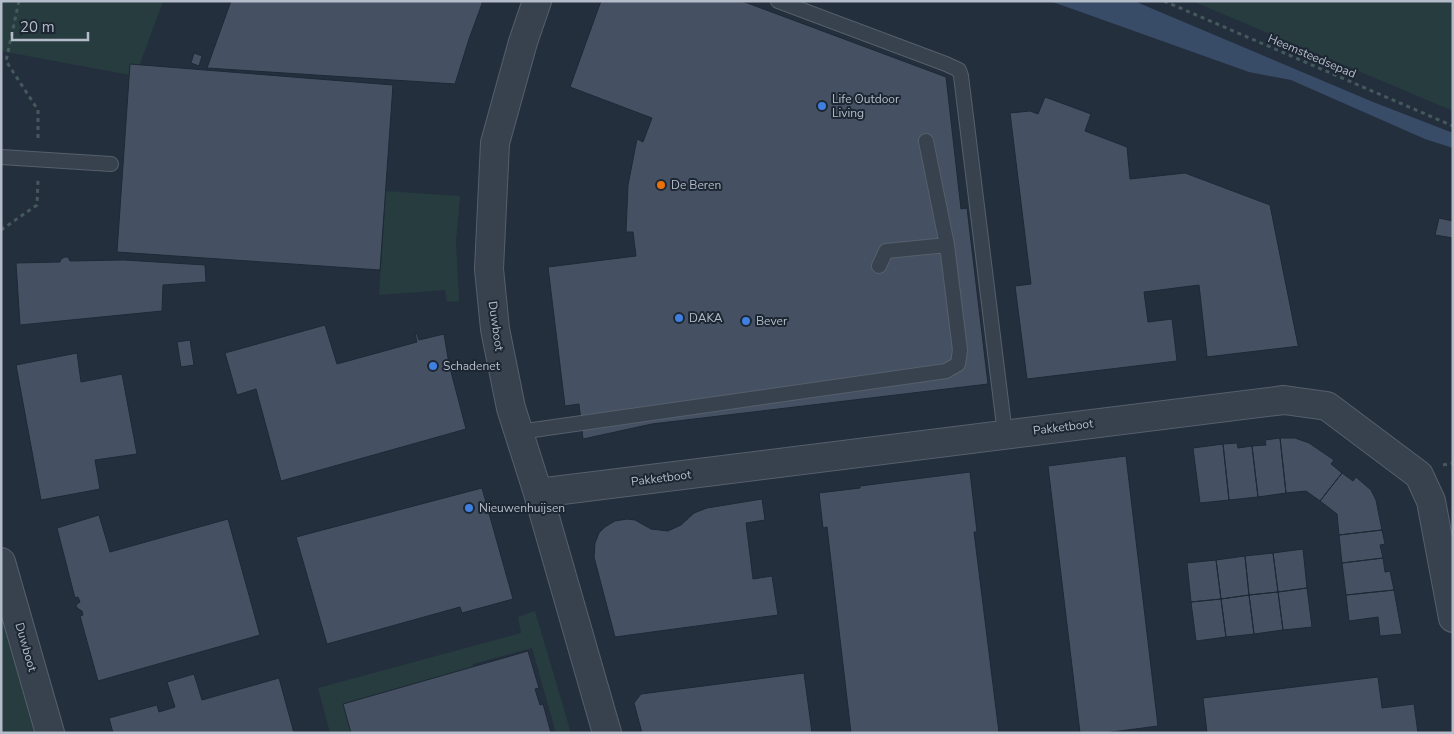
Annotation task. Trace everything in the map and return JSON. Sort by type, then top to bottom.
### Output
[{"type":"street","name":"Duwboot","points":[[537,1],[523,42],[495,143],[489,269],[495,329],[512,408],[607,733]]},
{"type":"street","name":"Pakketboot","points":[[538,494],[1284,400],[1327,406],[1419,475],[1431,501],[1453,618]]},
{"type":"street","name":"Duwboot","points":[[1,562],[50,733]]},
{"type":"lane","points":[[778,1],[959,70],[1005,434]]},
{"type":"lane","points":[[519,432],[946,371],[958,364],[960,350],[947,245],[926,141]]},
{"type":"lane","points":[[1,157],[111,164]]},
{"type":"lane","points":[[879,266],[886,251],[947,245]]},
{"type":"path","points":[[1,230],[37,205],[38,110],[6,61],[19,1]]},
{"type":"path","name":"Heemsteedsepad","points":[[1164,1],[1453,126]]},
{"type":"green space","points":[[1,1],[163,1],[140,64],[130,64],[130,75],[1,51]]},
{"type":"green space","points":[[1192,1],[1453,1],[1453,111]]},
{"type":"green space","points":[[386,191],[460,196],[456,242],[459,301],[447,302],[445,290],[379,295]]},
{"type":"green space","points":[[1,592],[40,733],[1,733]]},
{"type":"green space","points":[[535,611],[571,733],[556,733],[532,648],[473,664],[473,667],[344,704],[351,733],[330,733],[318,688],[521,633],[518,617]]},
{"type":"water","points":[[1050,1],[1134,1],[1373,102],[1453,133],[1453,148],[1425,139],[1291,80],[1249,72]]},
{"type":"building","points":[[231,1],[483,1],[455,84],[207,68]]},
{"type":"building","points":[[601,1],[742,1],[946,77],[961,209],[967,208],[988,384],[652,424],[583,439],[579,404],[565,406],[548,267],[636,256],[633,232],[626,232],[628,185],[637,139],[643,142],[652,118],[570,87]]},
{"type":"building","points":[[194,53],[202,56],[199,66],[191,63]]},
{"type":"building","points":[[130,64],[393,85],[380,270],[117,252]]},
{"type":"building","points":[[1045,97],[1091,114],[1085,131],[1127,147],[1130,179],[1185,173],[1270,205],[1298,345],[1300,346],[1206,357],[1199,285],[1144,292],[1148,322],[1172,319],[1177,361],[1027,379],[1015,286],[1031,284],[1010,113],[1030,111],[1038,114]]},
{"type":"building","points":[[1439,218],[1453,221],[1453,238],[1435,235]]},
{"type":"building","points":[[65,257],[68,257],[70,261],[124,260],[205,265],[206,282],[163,285],[162,311],[20,325],[16,263],[60,262]]},
{"type":"building","points":[[325,325],[337,364],[417,342],[415,333],[419,340],[444,334],[449,364],[466,429],[281,481],[256,389],[237,395],[225,353]]},
{"type":"building","points":[[190,340],[194,365],[181,367],[177,342]]},
{"type":"building","points":[[77,353],[81,382],[122,374],[137,454],[95,460],[100,489],[41,500],[16,365]]},
{"type":"building","points":[[1280,438],[1295,438],[1309,443],[1334,460],[1331,464],[1342,473],[1320,501],[1306,491],[1286,493]]},
{"type":"building","points":[[1280,438],[1286,493],[1258,497],[1252,446],[1266,445],[1265,440]]},
{"type":"building","points":[[1237,443],[1238,448],[1252,446],[1258,497],[1229,500],[1223,444]]},
{"type":"building","points":[[1223,444],[1229,500],[1200,503],[1193,448]]},
{"type":"building","points":[[1126,456],[1158,726],[1104,733],[1080,733],[1048,466]]},
{"type":"building","points":[[970,472],[977,532],[974,532],[999,733],[851,733],[827,527],[823,528],[819,493]]},
{"type":"building","points":[[1342,473],[1353,481],[1356,477],[1371,490],[1376,500],[1382,530],[1339,535],[1337,514],[1320,501]]},
{"type":"building","points":[[482,488],[513,599],[462,613],[460,607],[327,644],[296,537]]},
{"type":"building","points":[[762,499],[765,520],[746,523],[753,579],[772,576],[778,615],[615,637],[594,557],[595,543],[599,533],[605,527],[615,521],[627,519],[635,520],[651,529],[668,531],[681,525],[694,513],[707,508]]},
{"type":"building","points":[[99,515],[110,552],[228,519],[260,635],[98,681],[80,616],[83,615],[82,611],[76,605],[80,602],[78,597],[75,598],[57,528]]},
{"type":"building","points":[[1382,530],[1385,544],[1380,545],[1383,558],[1342,563],[1339,535]]},
{"type":"building","points":[[1303,549],[1307,588],[1278,592],[1273,553]]},
{"type":"building","points":[[1273,553],[1278,592],[1249,595],[1245,556]]},
{"type":"building","points":[[1245,556],[1249,595],[1221,599],[1216,560]]},
{"type":"building","points":[[1383,558],[1385,572],[1390,571],[1394,590],[1346,595],[1342,563]]},
{"type":"building","points":[[1216,560],[1221,599],[1191,602],[1187,563]]},
{"type":"building","points":[[1307,588],[1312,627],[1283,630],[1278,592]]},
{"type":"building","points":[[1394,590],[1402,634],[1380,636],[1378,617],[1349,621],[1346,595]]},
{"type":"building","points":[[1278,592],[1283,630],[1254,634],[1249,595]]},
{"type":"building","points":[[1249,595],[1254,634],[1226,637],[1221,599]]},
{"type":"building","points":[[1221,599],[1226,637],[1196,641],[1191,602]]},
{"type":"building","points":[[528,651],[539,688],[535,689],[540,705],[543,704],[551,733],[351,733],[343,704]]},
{"type":"building","points":[[804,673],[812,733],[642,733],[634,703],[641,694]]},
{"type":"building","points":[[194,674],[202,700],[279,678],[294,733],[113,733],[109,718],[157,705],[159,712],[175,707],[167,682]]},
{"type":"building","points":[[1378,677],[1382,708],[1414,704],[1418,733],[1207,733],[1203,698]]},
{"type":"place","name":"Life Outdoor Living","points":[[822,106]]},
{"type":"place","name":"De Beren","points":[[661,185]]},
{"type":"place","name":"DAKA","points":[[679,318]]},
{"type":"place","name":"Bever","points":[[746,321]]},
{"type":"place","name":"Schadenet","points":[[433,366]]},
{"type":"place","name":"Nieuwenhuijsen","points":[[469,508]]}]
